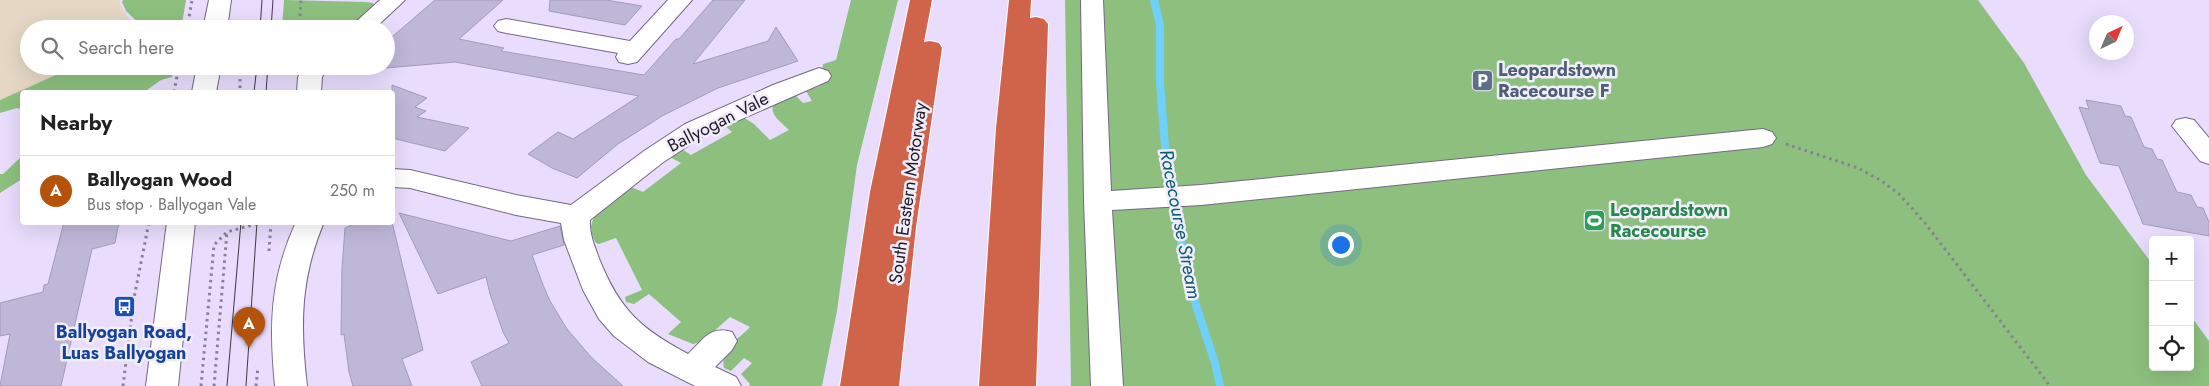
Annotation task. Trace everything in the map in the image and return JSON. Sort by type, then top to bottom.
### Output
[{"type":"highway","points":[[856,386],[876,244],[921,0]]},
{"type":"highway","name":"South Eastern Motorway","points":[[883,386],[916,130],[939,0]]},
{"type":"highway","points":[[995,386],[1009,128],[1020,0]]},
{"type":"highway","points":[[1020,386],[1038,0]]},
{"type":"street","points":[[217,20],[220,0]]},
{"type":"street","points":[[371,20],[394,0]]},
{"type":"street","points":[[506,26],[632,53],[681,0]]},
{"type":"street","points":[[1092,0],[1098,201],[1107,386]]},
{"type":"street","points":[[204,90],[207,75]]},
{"type":"street","points":[[309,90],[311,75]]},
{"type":"street","name":"Ballyogan Vale","points":[[576,216],[597,198],[674,142],[694,130],[757,114],[819,76]]},
{"type":"street","points":[[2185,126],[2209,155]]},
{"type":"street","points":[[1098,201],[1202,195],[1763,138]]},
{"type":"street","points":[[395,178],[576,216],[576,233],[598,291],[612,316],[641,343],[725,386]]},
{"type":"street","points":[[162,386],[175,264],[182,225]]},
{"type":"street","points":[[291,386],[287,357],[288,293],[294,260],[309,225]]},
{"type":"street","points":[[692,370],[721,341]]},
{"type":"path","points":[[189,20],[192,0]]},
{"type":"path","points":[[300,20],[301,0]]},
{"type":"path","points":[[174,90],[177,75]]},
{"type":"path","points":[[240,75],[240,90]]},
{"type":"path","points":[[1763,138],[1853,165],[1882,180],[1904,199],[1925,223],[2050,386]]},
{"type":"path","points":[[123,386],[134,298],[147,225]]},
{"type":"path","points":[[201,386],[214,245],[227,232],[252,225]]},
{"type":"path","points":[[214,386],[227,232]]},
{"type":"shaded area","points":[[0,0],[121,0],[119,2],[129,20],[20,20],[20,75],[57,75],[0,100]]},
{"type":"green space","points":[[123,0],[186,0],[183,20],[136,20],[126,11]]},
{"type":"green space","points":[[284,0],[366,2],[373,3],[375,8],[361,20],[283,20]]},
{"type":"green space","points":[[851,0],[898,0],[857,165],[837,311],[822,386],[749,386],[750,384],[741,374],[752,363],[744,358],[731,371],[724,368],[723,361],[727,350],[750,327],[730,317],[703,341],[693,344],[668,334],[681,322],[649,294],[634,304],[626,302],[625,297],[642,290],[616,238],[599,244],[596,243],[592,233],[592,225],[600,209],[615,197],[631,187],[643,192],[681,163],[668,156],[680,148],[691,155],[732,132],[724,125],[743,117],[754,124],[770,140],[789,130],[775,116],[773,105],[795,95],[803,103],[812,101],[806,91],[820,86],[823,64],[836,60]]},
{"type":"green space","name":"Leopardstown Racecourse","points":[[1065,0],[1978,0],[2024,63],[2086,175],[2149,260],[2149,371],[2194,371],[2194,320],[2209,341],[2209,386],[1071,386]]},
{"type":"green space","points":[[56,75],[172,75],[172,77],[161,80],[147,90],[22,90]]},
{"type":"green space","points":[[20,91],[20,109],[17,108],[0,113],[0,100]]},
{"type":"green space","points":[[20,158],[20,180],[0,193],[0,174],[3,174]]},
{"type":"building","points":[[435,0],[503,0],[459,39],[504,48],[501,51],[644,75],[713,0],[745,0],[693,64],[768,41],[776,27],[798,61],[718,88],[662,116],[618,144],[577,178],[552,168],[528,154],[558,132],[573,139],[639,96],[455,62],[395,67],[395,34]]},
{"type":"building","points":[[550,0],[606,0],[642,6],[625,25],[549,11]]},
{"type":"building","points":[[392,85],[427,98],[415,107],[426,111],[417,117],[469,128],[445,151],[395,139],[395,90],[392,90]]},
{"type":"building","points":[[2086,100],[2121,106],[2125,116],[2131,117],[2144,147],[2152,149],[2157,159],[2162,160],[2177,192],[2191,195],[2197,207],[2203,208],[2209,222],[2209,236],[2143,224],[2119,166],[2100,163],[2079,107],[2089,109]]},
{"type":"building","points":[[399,213],[511,241],[560,226],[564,245],[532,255],[543,285],[550,301],[567,329],[591,357],[623,386],[482,386],[471,362],[509,343],[503,332],[486,277],[438,294]]},
{"type":"building","points":[[63,225],[118,225],[115,243],[92,249],[61,386],[0,386],[10,334],[0,336],[0,303],[43,292],[44,285],[48,284]]},
{"type":"building","points":[[352,225],[393,225],[423,350],[402,359],[412,386],[353,386],[349,372],[344,334],[341,335],[342,268],[345,228]]},
{"type":"waterway","name":"Racecourse Stream","points":[[1154,0],[1160,25],[1160,83],[1167,171],[1189,284],[1215,363],[1220,386]]},
{"type":"tram line","points":[[261,20],[262,0]]},
{"type":"tram line","points":[[272,20],[273,0]]},
{"type":"tram line","points":[[254,90],[256,75]]},
{"type":"tram line","points":[[266,90],[267,75]]},
{"type":"tram line","points":[[227,386],[241,225]]},
{"type":"tram line","points":[[246,386],[257,225]]},
{"type":"place","name":"Leopardstown Racecourse F","points":[[1482,80]]},
{"type":"place","name":"Leopardstown Racecourse","points":[[1594,220]]},
{"type":"place","name":"Ballyogan Road, Luas Ballyogan","points":[[124,307]]},
{"type":"place","name":"Ballyogan Wood","points":[[249,348]]}]
